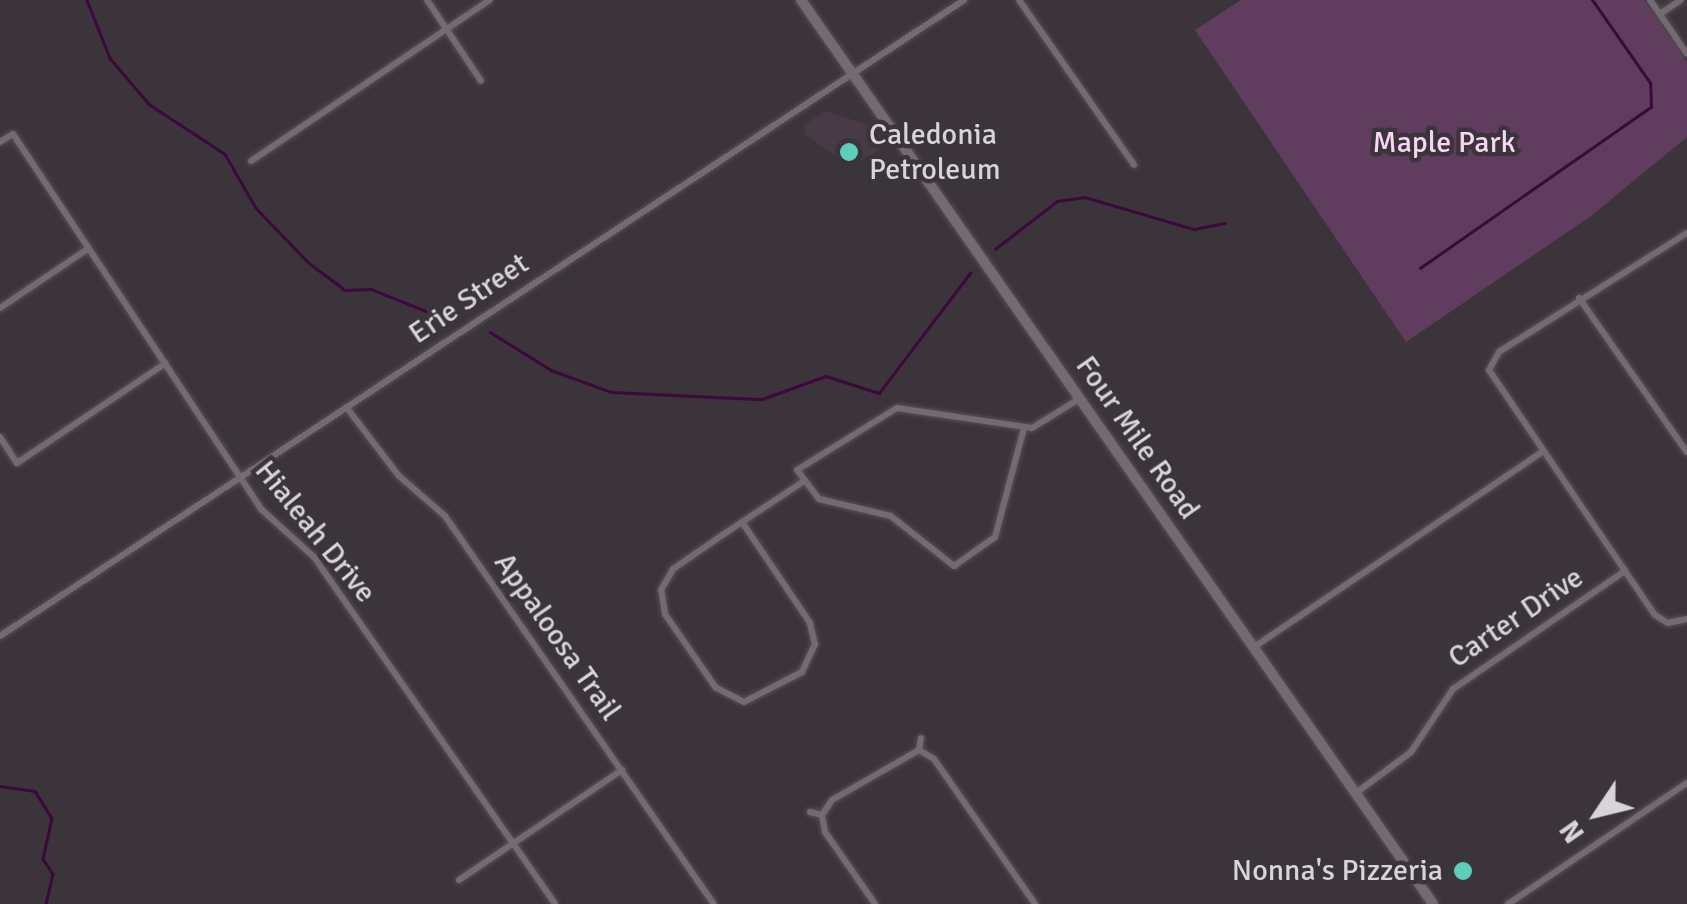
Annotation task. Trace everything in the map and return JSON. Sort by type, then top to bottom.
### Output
[{"type":"main road","name":"Four Mile Road","points":[[801,0],[1433,904]]},
{"type":"street","points":[[427,0],[481,81]]},
{"type":"street","points":[[251,160],[490,0]]},
{"type":"street","name":"Erie Street","points":[[0,636],[964,0]]},
{"type":"street","points":[[1018,0],[1134,165]]},
{"type":"street","points":[[1650,0],[1687,54]]},
{"type":"street","points":[[1660,14],[1681,0]]},
{"type":"street","name":"Hialeah Drive","points":[[0,142],[12,134],[273,524],[314,556],[556,904]]},
{"type":"street","points":[[1686,620],[1663,622],[1491,378],[1492,360],[1580,298],[1687,233]]},
{"type":"street","points":[[0,308],[89,248]]},
{"type":"street","points":[[1580,298],[1687,452]]},
{"type":"street","points":[[0,437],[17,462],[166,363]]},
{"type":"street","points":[[1024,428],[995,536],[974,555],[947,565],[891,516],[819,499],[797,470],[897,408],[1024,428],[1080,398]]},
{"type":"street","name":"Appaloosa Trail","points":[[347,408],[399,476],[445,516],[714,904]]},
{"type":"street","points":[[1254,647],[1542,452]]},
{"type":"street","points":[[742,522],[810,623],[815,644],[802,672],[744,702],[716,688],[660,598],[673,568],[742,522],[804,481]]},
{"type":"street","name":"Carter Drive","points":[[1356,793],[1411,752],[1453,689],[1625,571]]},
{"type":"street","points":[[919,750],[921,738]]},
{"type":"street","points":[[810,812],[822,814],[874,772],[919,750]]},
{"type":"street","points":[[919,750],[934,759],[1035,904]]},
{"type":"street","points":[[459,880],[622,770]]},
{"type":"street","points":[[1508,904],[1687,783]]},
{"type":"street","points":[[822,814],[825,832],[875,904]]},
{"type":"shaded area","name":"Caledonia Petroleum","points":[[825,111],[872,126],[891,144],[860,161],[836,156],[806,135],[804,125]]},
{"type":"green space","name":"Maple Park","points":[[1241,0],[1644,0],[1687,62],[1687,137],[1591,216],[1406,342],[1195,30]]},
{"type":"waterway","points":[[87,0],[110,58],[149,104],[225,154],[256,208],[308,262],[345,290],[371,289],[448,320]]},
{"type":"waterway","points":[[1420,268],[1651,107],[1650,83],[1592,0]]},
{"type":"waterway","points":[[995,249],[1057,201],[1085,197],[1194,229],[1224,223]]},
{"type":"waterway","points":[[490,332],[551,370],[611,392],[762,399],[826,376],[879,393],[970,273]]},
{"type":"waterway","points":[[0,786],[35,791],[52,818],[43,859],[53,874],[46,904]]},
{"type":"place","name":"Caledonia Petroleum","points":[[849,152]]},
{"type":"place","name":"Nonna's Pizzeria","points":[[1463,871]]}]
